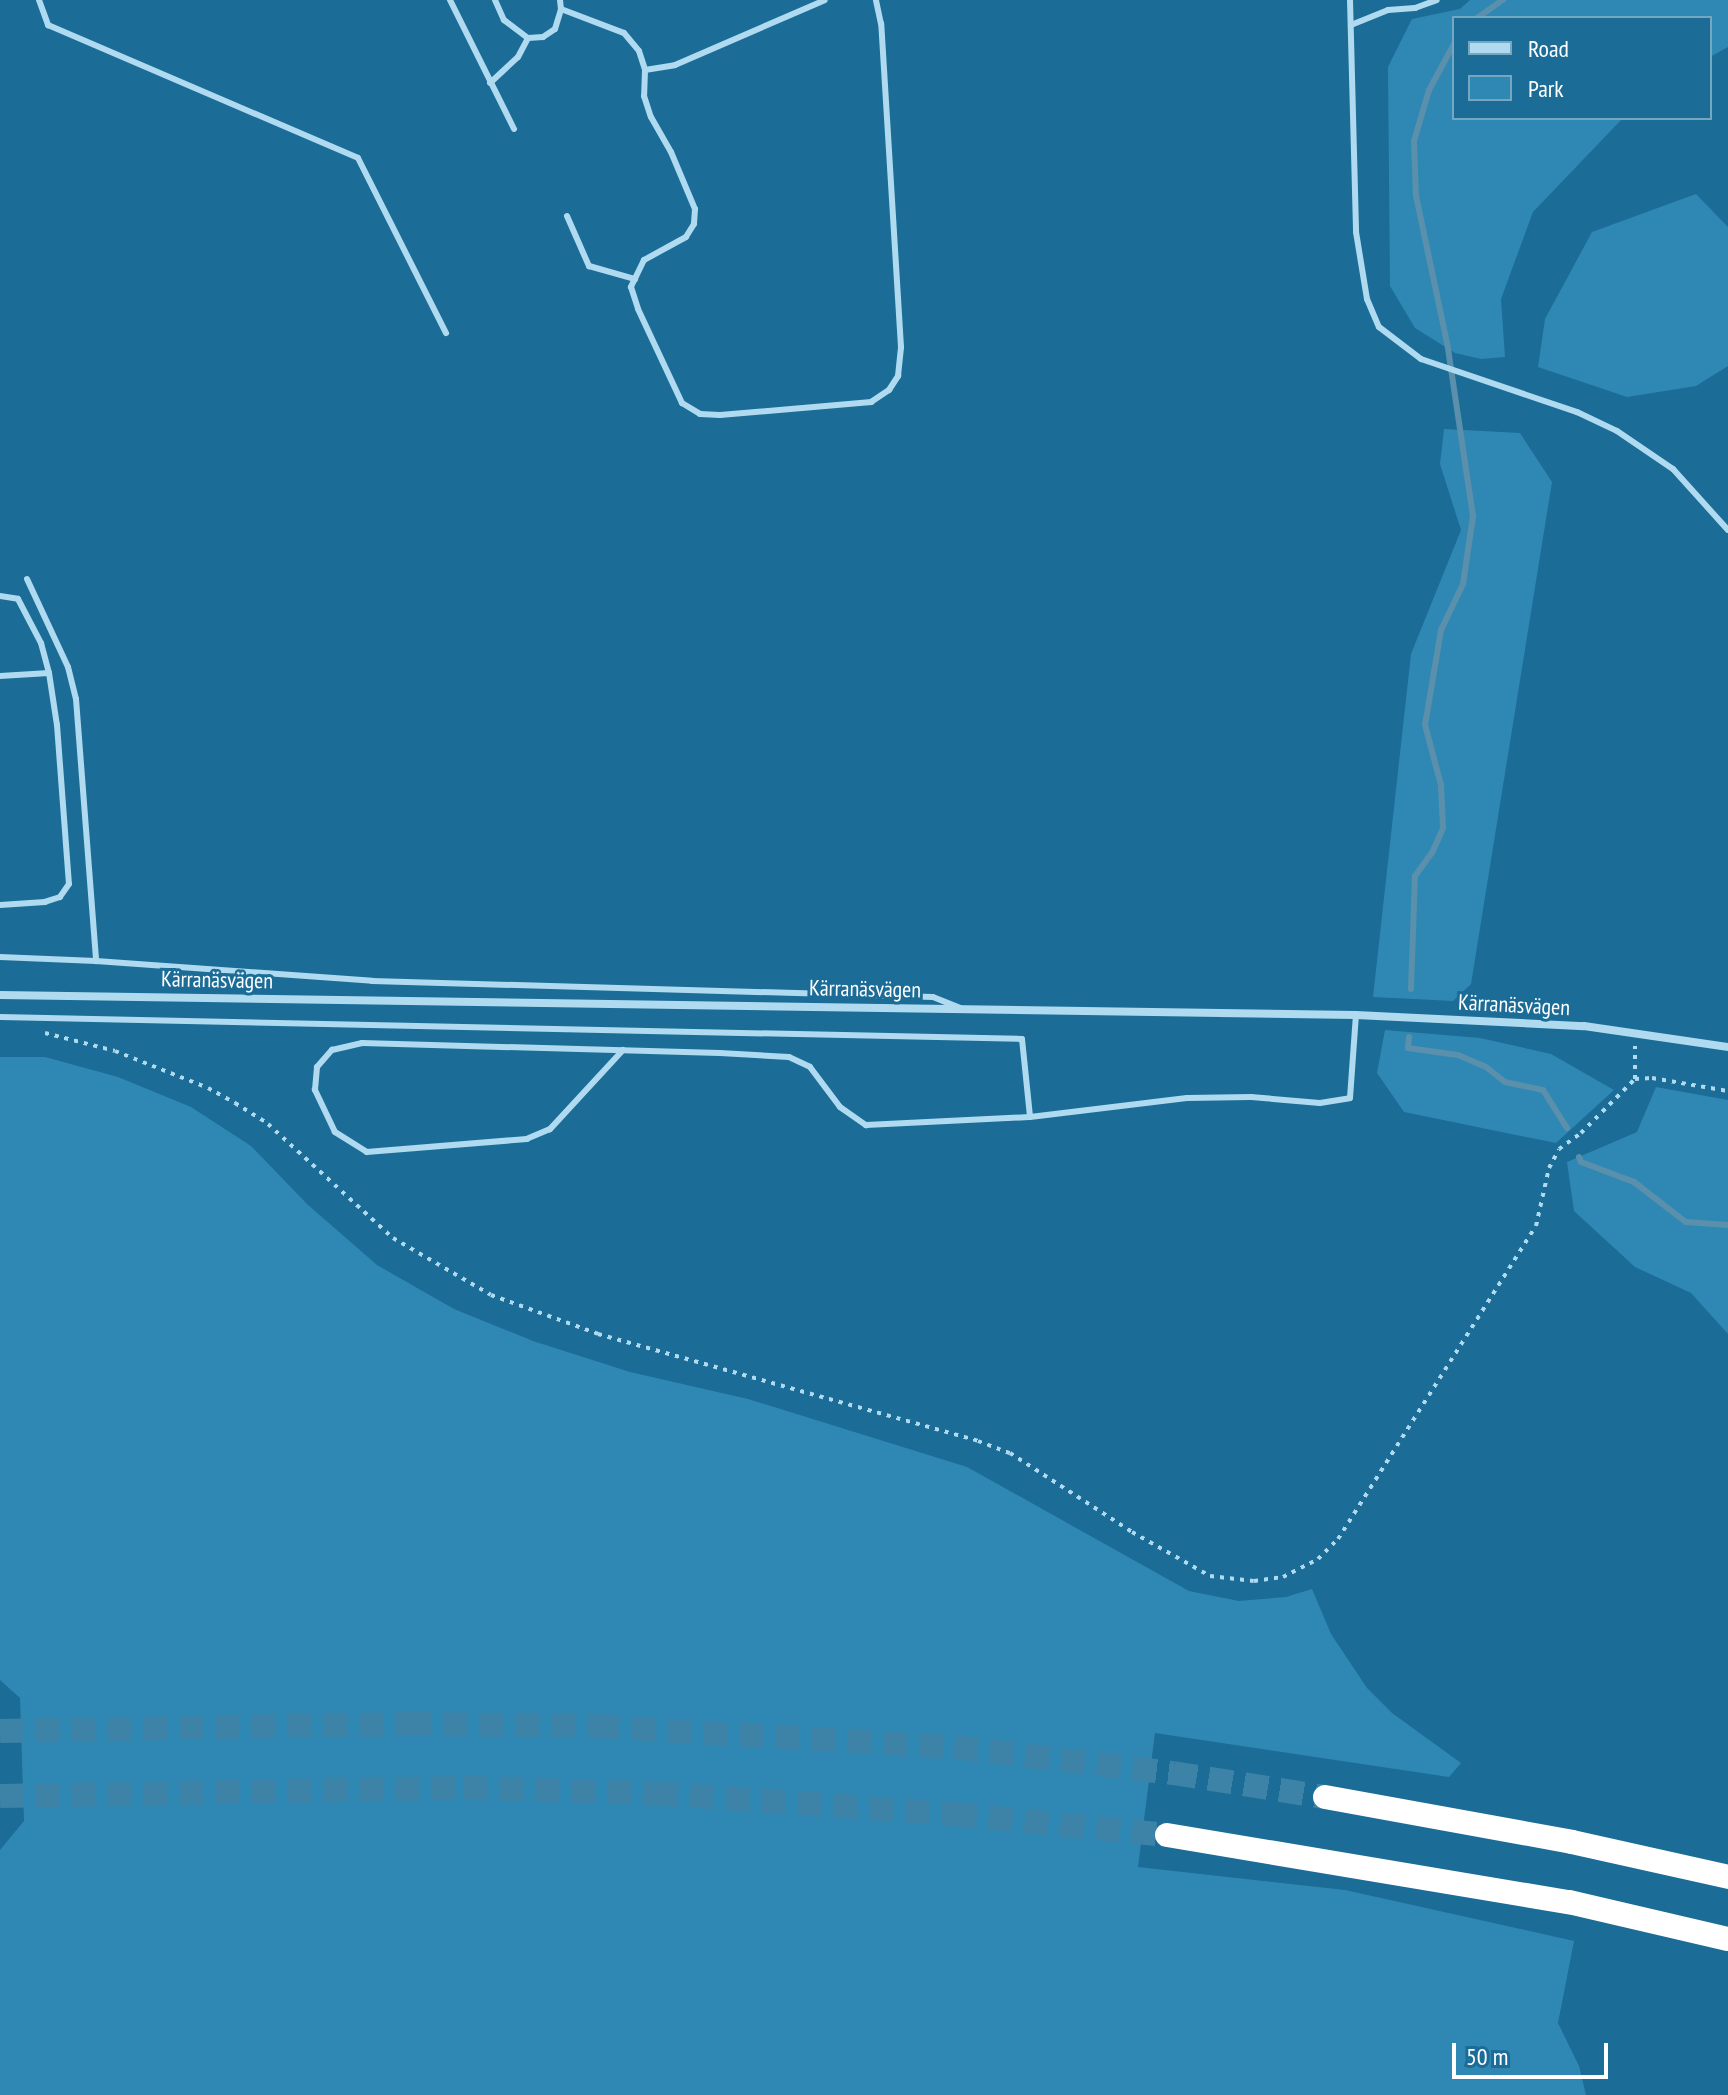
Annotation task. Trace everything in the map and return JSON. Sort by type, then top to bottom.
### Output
[{"type":"highway","points":[[1325,1797],[1572,1842],[1728,1877]]},
{"type":"highway","points":[[1167,1835],[1569,1902],[1728,1939]]},
{"type":"street","name":"Kärranäsvägen","points":[[0,995],[1356,1015],[1637,1032],[1728,1047]]},
{"type":"lane","points":[[39,0],[48,25],[358,158],[446,333]]},
{"type":"lane","points":[[450,0],[514,129]]},
{"type":"lane","points":[[495,0],[504,20],[528,38],[543,37],[555,29],[561,9],[560,0]]},
{"type":"lane","points":[[645,70],[675,65],[825,0]]},
{"type":"lane","points":[[561,9],[624,33],[639,51],[645,70],[644,96],[651,117],[671,152],[695,209],[694,224],[686,237],[644,260],[631,287],[638,309],[682,403],[700,414],[871,402],[889,390],[898,376],[901,347],[881,24],[876,0]]},
{"type":"lane","points":[[1350,0],[1359,267],[1367,299],[1379,327],[1421,359],[1577,412],[1647,450],[1699,494],[1728,530]]},
{"type":"lane","points":[[1351,25],[1388,10],[1415,8],[1437,0]]},
{"type":"lane","points":[[490,83],[518,57],[528,38]]},
{"type":"lane","points":[[567,216],[589,266],[635,279]]},
{"type":"lane","points":[[27,579],[68,667],[76,699],[96,961]]},
{"type":"lane","points":[[0,596],[18,599],[41,643],[49,673],[57,725],[69,884],[60,897],[45,902],[0,905]]},
{"type":"lane","points":[[0,676],[49,673]]},
{"type":"lane","points":[[0,957],[372,981],[933,997],[961,1008]]},
{"type":"lane","points":[[623,1050],[550,1129],[527,1139],[367,1152],[335,1132],[315,1090],[317,1067],[332,1050],[362,1043],[623,1050],[789,1057],[810,1067],[840,1107],[866,1125],[1030,1117],[1187,1098],[1251,1097],[1320,1103],[1350,1098],[1356,1015]]},
{"type":"lane","points":[[0,1017],[1022,1039],[1030,1117]]},
{"type":"path","points":[[1635,1079],[1637,1032]]},
{"type":"path","points":[[32,1033],[115,1051],[208,1088],[235,1103],[268,1124],[393,1238],[491,1295],[598,1334],[978,1441],[1010,1453],[1132,1532],[1210,1576],[1254,1581],[1283,1577],[1318,1559],[1338,1539],[1536,1226],[1549,1168],[1559,1149],[1581,1133],[1624,1086],[1635,1079],[1652,1078],[1728,1091]]},
{"type":"green space","points":[[1470,0],[1728,0],[1728,47],[1712,56],[1712,16],[1452,16],[1452,120],[1621,120],[1533,212],[1501,299],[1505,357],[1481,359],[1455,353],[1415,328],[1390,286],[1388,67],[1412,19],[1460,9]]},
{"type":"green space","points":[[1696,194],[1728,227],[1728,366],[1696,386],[1627,397],[1538,367],[1545,319],[1592,232]]},
{"type":"green space","points":[[1444,429],[1520,433],[1552,482],[1471,984],[1453,1001],[1373,997],[1411,654],[1461,530],[1440,464]]},
{"type":"green space","points":[[1385,1030],[1480,1038],[1551,1054],[1614,1090],[1556,1143],[1404,1112],[1377,1073]]},
{"type":"green space","points":[[0,1057],[45,1057],[118,1077],[191,1107],[251,1146],[307,1204],[377,1265],[454,1309],[533,1341],[630,1372],[748,1399],[967,1467],[1189,1591],[1239,1601],[1286,1597],[1312,1589],[1331,1634],[1367,1688],[1392,1713],[1461,1763],[1449,1777],[1155,1733],[1138,1867],[1345,1890],[1574,1941],[1558,2023],[1579,2066],[1586,2095],[0,2095],[0,1850],[24,1821],[20,1698],[0,1680]]},
{"type":"green space","points":[[1656,1087],[1728,1100],[1728,1334],[1691,1293],[1635,1267],[1574,1211],[1567,1162],[1637,1132]]},
{"type":"waterway","points":[[1480,16],[1503,0]]},
{"type":"waterway","points":[[1411,989],[1415,876],[1432,853],[1443,828],[1441,785],[1425,725],[1441,630],[1463,584],[1473,516],[1447,343],[1416,196],[1414,141],[1429,90],[1452,48]]},
{"type":"waterway","points":[[1409,1037],[1408,1048],[1458,1055],[1486,1067],[1505,1082],[1543,1090],[1567,1128]]},
{"type":"waterway","points":[[1579,1157],[1581,1162],[1634,1182],[1686,1222],[1728,1225]]},
{"type":"tunnel","points":[[0,1731],[408,1724],[596,1726],[954,1747],[1173,1773],[1325,1797]]},
{"type":"tunnel","points":[[0,1796],[463,1788],[654,1793],[953,1814],[1167,1835]]}]
